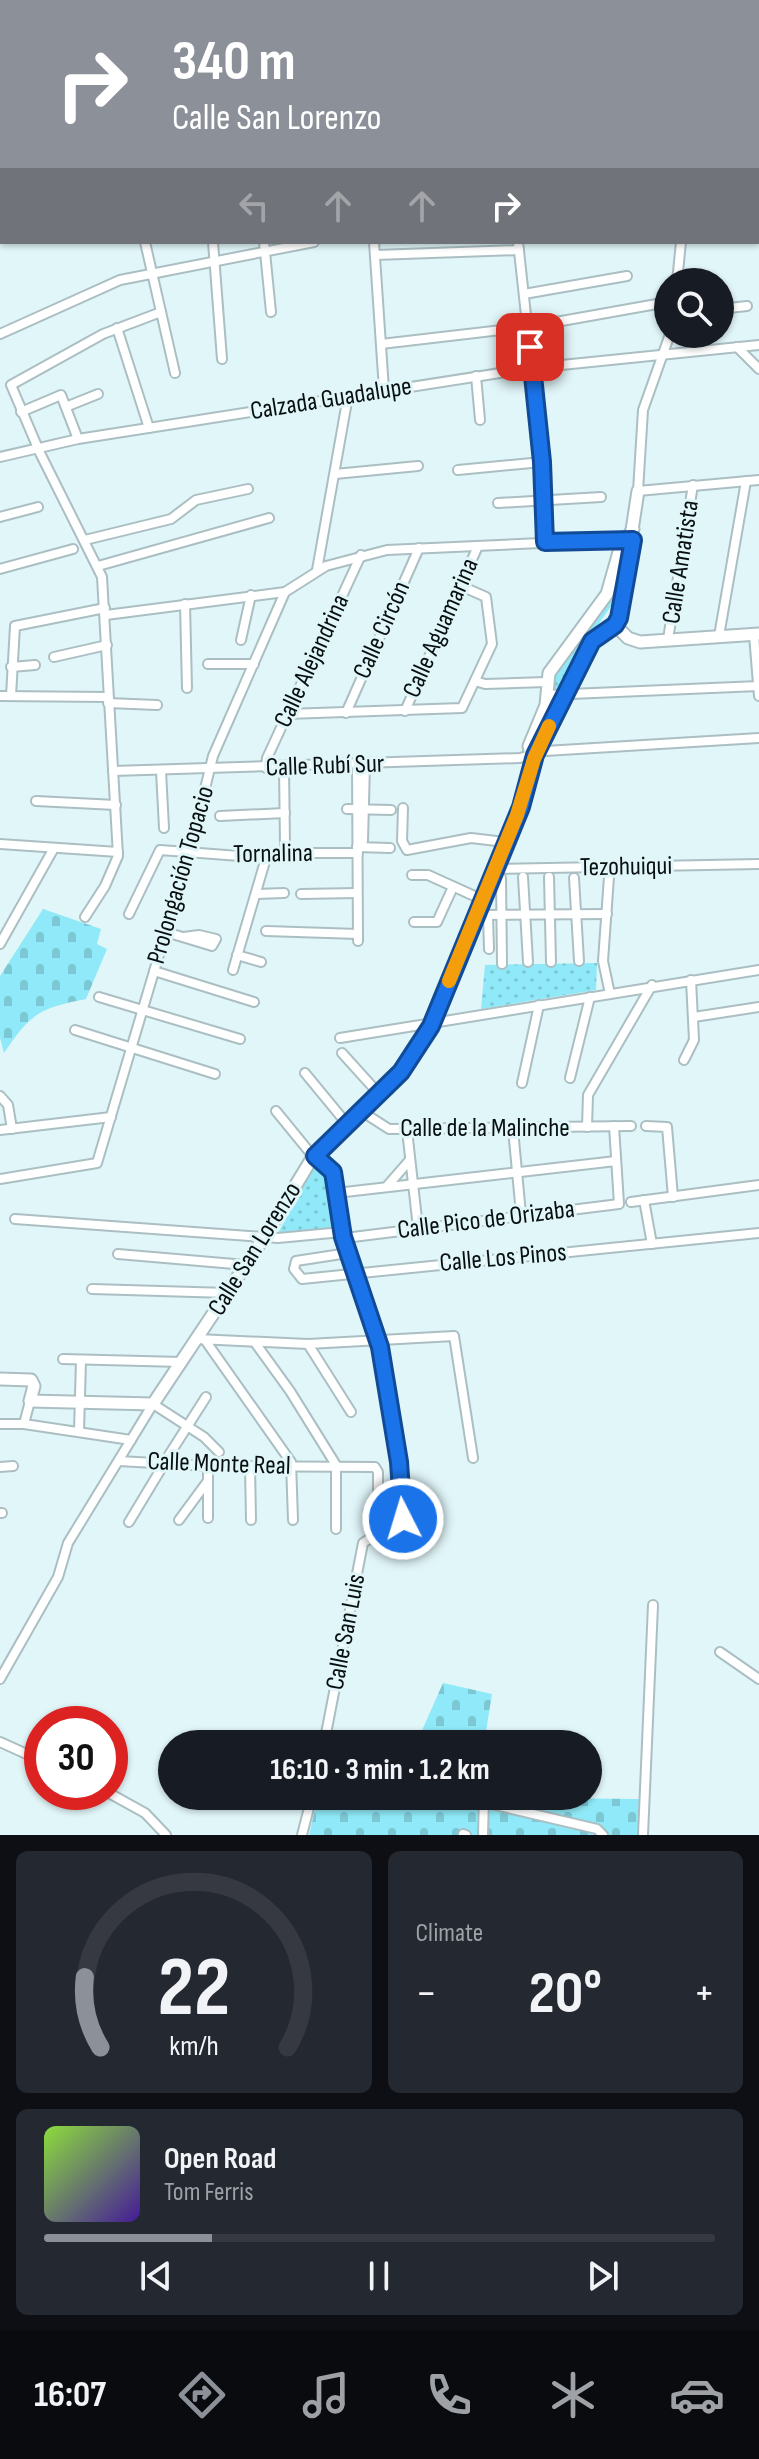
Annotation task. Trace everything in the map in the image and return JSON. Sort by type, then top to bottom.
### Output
[{"type":"street","points":[[145,244],[175,373]]},
{"type":"street","points":[[213,244],[222,359]]},
{"type":"street","points":[[0,334],[108,284],[214,262],[264,247],[294,244]]},
{"type":"street","points":[[374,244],[384,390]]},
{"type":"street","points":[[678,268],[681,244]]},
{"type":"street","points":[[375,255],[519,246],[542,462],[545,542]]},
{"type":"street","points":[[264,247],[271,312]]},
{"type":"street","points":[[524,294],[627,276]]},
{"type":"street","points":[[381,344],[528,327],[654,304]]},
{"type":"street","points":[[734,307],[747,306]]},
{"type":"street","points":[[85,917],[105,886],[118,852],[105,611],[98,566],[37,448],[11,385],[117,328],[161,312]]},
{"type":"street","points":[[117,328],[149,428]]},
{"type":"street","name":"Calzada Guadalupe","points":[[0,457],[78,439],[476,376],[759,345]]},
{"type":"street","points":[[737,347],[759,369]]},
{"type":"street","points":[[533,758],[592,641],[615,625],[619,618],[638,491],[642,419],[666,348]]},
{"type":"street","points":[[476,376],[480,420]]},
{"type":"street","points":[[68,406],[98,394]]},
{"type":"street","points":[[21,412],[61,395],[68,406],[78,439]]},
{"type":"street","points":[[317,570],[348,396]]},
{"type":"street","points":[[458,470],[542,462]]},
{"type":"street","points":[[335,474],[418,466]]},
{"type":"street","points":[[638,491],[759,480]]},
{"type":"street","points":[[719,636],[746,481]]},
{"type":"street","name":"Calle Amatista","points":[[668,639],[693,485]]},
{"type":"street","points":[[85,540],[171,519],[196,500],[248,489]]},
{"type":"street","points":[[498,503],[601,497]]},
{"type":"street","points":[[0,517],[38,507]]},
{"type":"street","points":[[98,566],[269,518]]},
{"type":"street","points":[[11,696],[16,625],[105,611],[285,592],[317,570],[361,555],[419,548],[631,536]]},
{"type":"street","points":[[533,758],[529,746],[544,712],[546,682],[551,670],[607,594],[631,536]]},
{"type":"street","name":"Calle Aguamarina","points":[[405,711],[478,546]]},
{"type":"street","name":"Calle Circón","points":[[346,713],[419,548]]},
{"type":"street","points":[[0,569],[73,549]]},
{"type":"street","name":"Calle Alejandrina","points":[[266,768],[287,714],[361,555]]},
{"type":"street","points":[[287,714],[460,709],[492,644],[487,601],[484,596],[461,586]]},
{"type":"street","name":"Prolongación Topacio","points":[[0,1179],[96,1165],[189,854],[213,756],[285,592]]},
{"type":"street","points":[[241,640],[251,595]]},
{"type":"street","points":[[185,604],[187,688]]},
{"type":"street","points":[[615,625],[635,641],[757,634],[759,696]]},
{"type":"street","points":[[580,632],[592,641]]},
{"type":"street","points":[[54,657],[107,645]]},
{"type":"street","points":[[208,664],[254,664]]},
{"type":"street","points":[[11,667],[35,665]]},
{"type":"street","points":[[475,681],[485,684],[546,682]]},
{"type":"street","points":[[547,695],[759,686]]},
{"type":"street","points":[[0,696],[157,705]]},
{"type":"street","name":"Calle Rubí Sur","points":[[113,771],[533,758],[545,751],[759,738]]},
{"type":"street","name":"Calle San Lorenzo","points":[[153,1404],[201,1340],[315,1156],[406,1067],[433,1020],[482,916],[481,899],[497,873],[505,842],[525,794],[533,758]]},
{"type":"street","points":[[266,931],[358,938],[356,809],[361,764]]},
{"type":"street","points":[[284,767],[285,845]]},
{"type":"street","points":[[161,771],[164,828]]},
{"type":"street","points":[[36,801],[116,805]]},
{"type":"street","points":[[403,808],[402,841],[407,850],[471,838],[505,842]]},
{"type":"street","points":[[356,809],[391,810]]},
{"type":"street","points":[[220,816],[285,813]]},
{"type":"street","points":[[0,844],[118,852]]},
{"type":"street","points":[[0,944],[54,848]]},
{"type":"street","name":"Tornalina","points":[[129,914],[158,852],[266,858],[269,853],[390,848]]},
{"type":"street","points":[[233,970],[266,858]]},
{"type":"street","name":"Tezohuiqui","points":[[497,873],[759,864]]},
{"type":"street","points":[[497,873],[502,916],[502,964]]},
{"type":"street","points":[[412,875],[425,874],[481,899]]},
{"type":"street","points":[[523,877],[528,962]]},
{"type":"street","points":[[549,877],[551,962]]},
{"type":"street","points":[[609,877],[603,961],[610,994]]},
{"type":"street","points":[[574,878],[579,961]]},
{"type":"street","points":[[414,922],[437,922],[453,887]]},
{"type":"street","points":[[256,894],[284,893]]},
{"type":"street","points":[[301,894],[357,893]]},
{"type":"street","points":[[489,949],[482,916],[607,914]]},
{"type":"street","points":[[166,932],[184,937]]},
{"type":"street","points":[[237,955],[261,962]]},
{"type":"street","points":[[340,1038],[433,1020],[759,970]]},
{"type":"street","points":[[154,971],[254,1002]]},
{"type":"street","points":[[684,1060],[694,1040],[691,980]]},
{"type":"street","points":[[587,1127],[588,1095],[652,985]]},
{"type":"street","points":[[99,997],[240,1039]]},
{"type":"street","points":[[570,1078],[590,997]]},
{"type":"street","points":[[522,1083],[539,1005]]},
{"type":"street","points":[[694,1017],[759,1007]]},
{"type":"street","points":[[75,1030],[215,1074]]},
{"type":"street","points":[[342,1053],[379,1094]]},
{"type":"street","points":[[305,1073],[347,1124]]},
{"type":"street","points":[[0,1096],[8,1105],[12,1129]]},
{"type":"street","name":"Calle San Luis","points":[[276,1111],[333,1172],[342,1232],[379,1342],[399,1462],[406,1547],[369,1539],[363,1543],[325,1730]]},
{"type":"street","name":"Calle de la Malinche","points":[[361,1111],[383,1127],[407,1130],[631,1126]]},
{"type":"street","points":[[0,1130],[111,1117]]},
{"type":"street","points":[[345,1192],[616,1161],[614,1126]]},
{"type":"street","points":[[646,1126],[667,1127],[673,1197]]},
{"type":"street","points":[[513,1129],[521,1214]]},
{"type":"street","points":[[407,1130],[418,1228]]},
{"type":"street","points":[[388,1185],[409,1161]]},
{"type":"street","name":"Calle Pico de Orizaba","points":[[353,1237],[619,1204],[616,1161]]},
{"type":"street","points":[[631,1202],[759,1185]]},
{"type":"street","points":[[644,1200],[652,1244]]},
{"type":"street","points":[[15,1219],[300,1238],[342,1232]]},
{"type":"street","name":"Calle Los Pinos","points":[[348,1253],[296,1261],[294,1269],[302,1279],[759,1233]]},
{"type":"street","points":[[118,1254],[246,1265]]},
{"type":"street","points":[[92,1289],[228,1293]]},
{"type":"street","points":[[201,1340],[308,1344],[454,1336],[473,1458]]},
{"type":"street","points":[[201,1340],[292,1466],[293,1520]]},
{"type":"street","points":[[256,1344],[298,1403],[336,1467],[336,1529]]},
{"type":"street","points":[[308,1344],[351,1412]]},
{"type":"street","points":[[63,1359],[182,1362]]},
{"type":"street","points":[[79,1431],[81,1360]]},
{"type":"street","points":[[0,1379],[33,1381],[28,1424]]},
{"type":"street","points":[[169,1455],[206,1397]]},
{"type":"street","points":[[30,1401],[153,1404],[187,1425],[219,1452]]},
{"type":"street","points":[[119,1461],[153,1404]]},
{"type":"street","points":[[0,1424],[28,1424],[131,1440]]},
{"type":"street","name":"Calle Monte Real","points":[[0,1679],[58,1577],[68,1543],[119,1461],[208,1466],[376,1468],[378,1535]]},
{"type":"street","points":[[129,1522],[164,1464]]},
{"type":"street","points":[[0,1467],[13,1466]]},
{"type":"street","points":[[208,1466],[208,1518]]},
{"type":"street","points":[[250,1466],[251,1520]]},
{"type":"street","points":[[179,1520],[207,1481]]},
{"type":"street","points":[[643,1835],[653,1605]]},
{"type":"street","points":[[720,1652],[759,1679]]},
{"type":"street","points":[[0,1742],[24,1753]]},
{"type":"street","points":[[128,1804],[145,1813],[166,1835]]},
{"type":"street","points":[[302,1835],[308,1810]]},
{"type":"street","points":[[483,1835],[484,1810]]},
{"type":"street","points":[[525,1810],[597,1829],[603,1835]]},
{"type":"green space","points":[[625,554],[618,596],[591,635],[582,630]]},
{"type":"green space","points":[[577,637],[584,643],[556,691],[548,690],[547,681]]},
{"type":"green space","points":[[43,909],[101,929],[97,944],[107,949],[86,999],[38,1014],[4,1053],[0,1038],[0,976]]},
{"type":"green space","points":[[597,963],[596,990],[481,1009],[485,965]]},
{"type":"green space","points":[[314,1166],[329,1175],[336,1229],[277,1235]]},
{"type":"green space","points":[[443,1683],[492,1694],[486,1730],[422,1730]]},
{"type":"green space","points":[[602,1799],[641,1799],[640,1835],[309,1835],[315,1810],[602,1810]]},
{"type":"slow traffic","points":[[449,981],[517,815],[529,784],[534,759],[549,726]]},
{"type":"route","points":[[403,1519],[399,1462],[379,1342],[343,1237],[333,1172],[315,1156],[331,1137],[401,1072],[431,1026],[521,807],[535,755],[592,641],[615,625],[619,618],[633,540],[545,542],[542,462],[530,347]]}]
